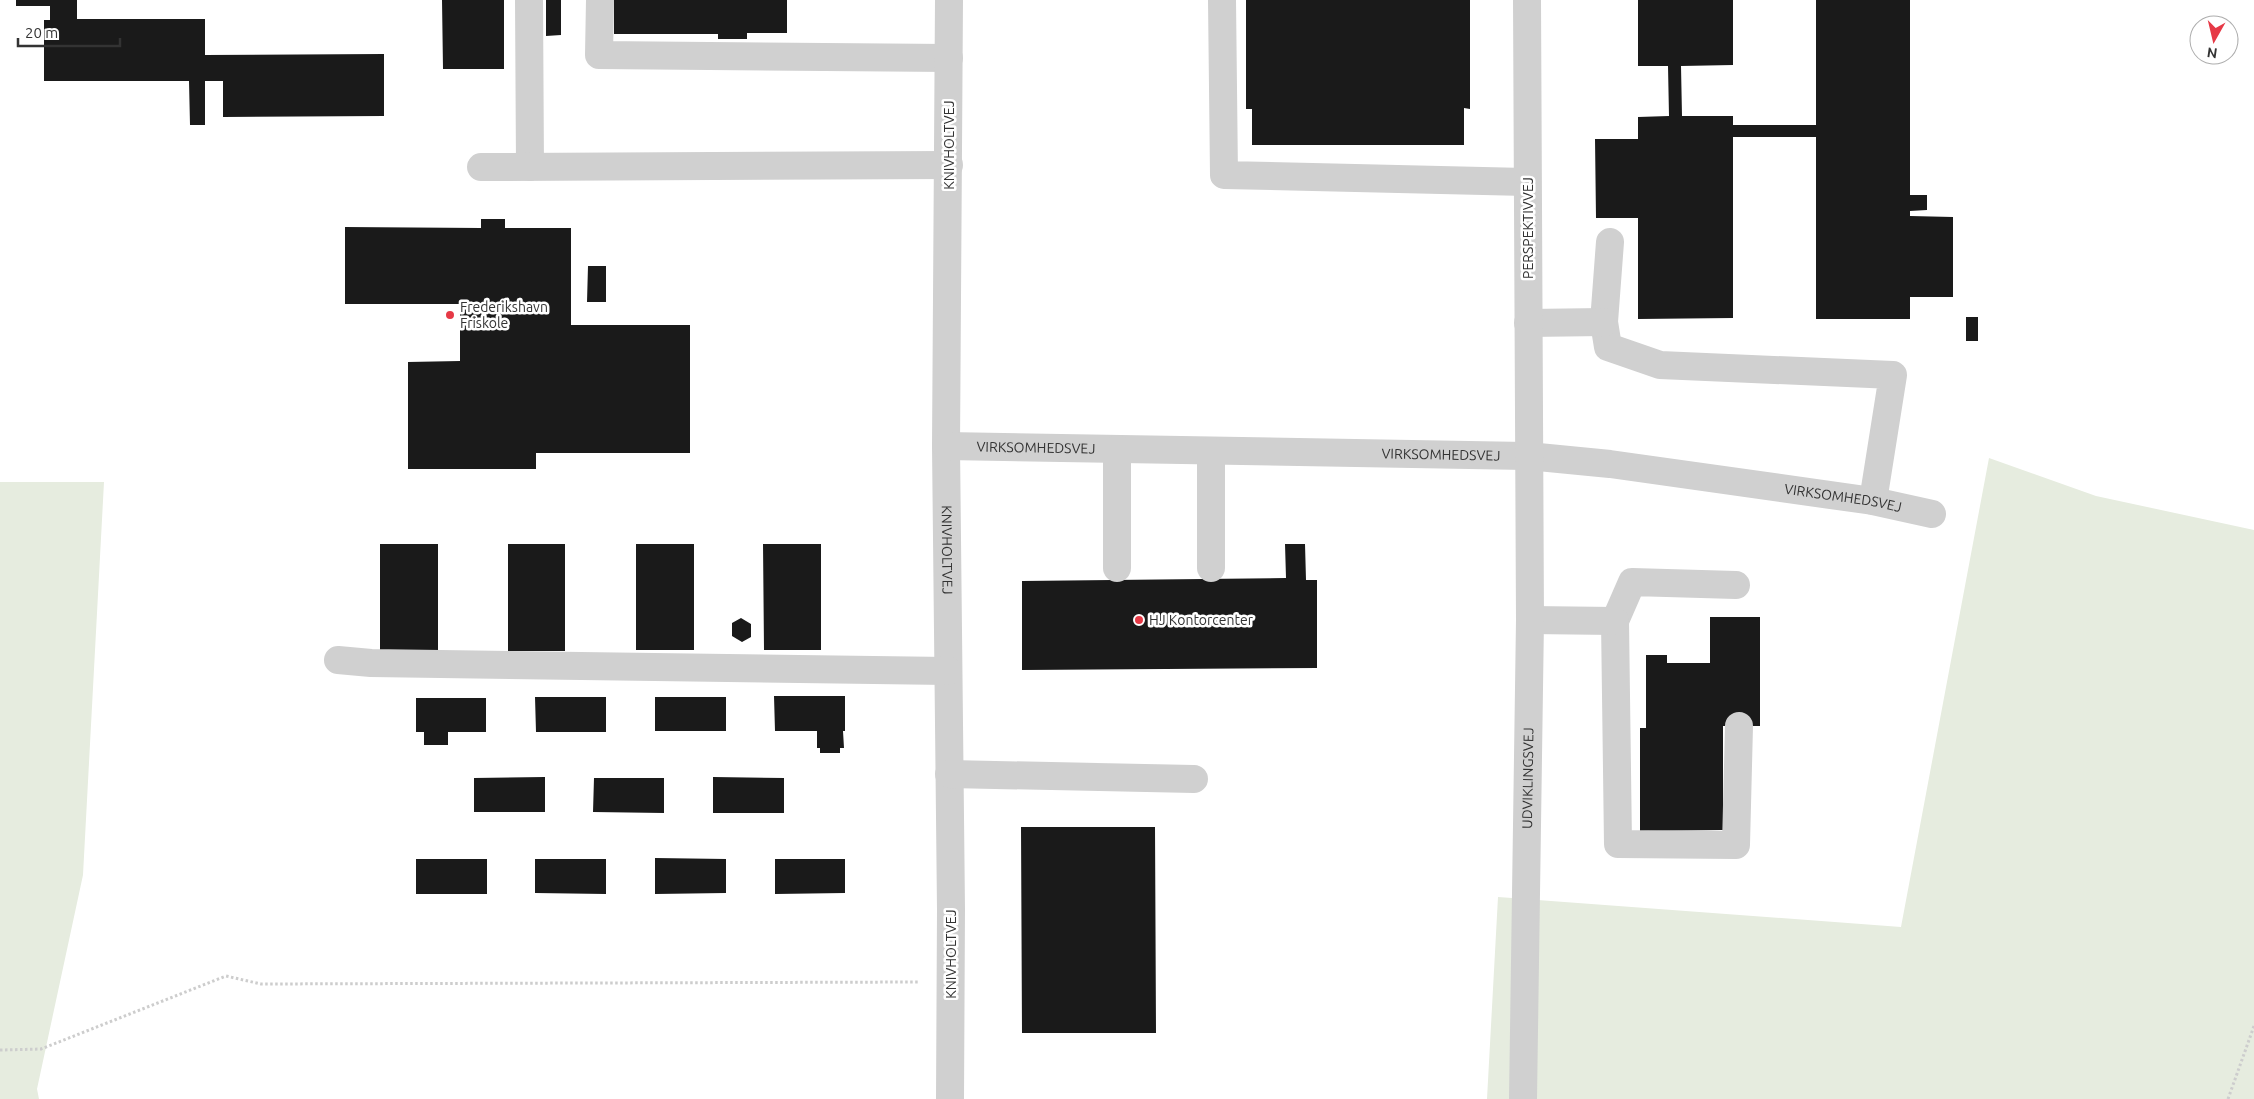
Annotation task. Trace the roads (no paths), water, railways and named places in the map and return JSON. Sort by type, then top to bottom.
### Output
[{"type":"street","points":[[530,0],[530,167]]},
{"type":"street","points":[[600,0],[599,55],[949,58]]},
{"type":"street","name":"KNIVHOLTVEJ","points":[[949,0],[946,446],[950,1099]]},
{"type":"street","points":[[1222,0],[1224,175],[1528,182]]},
{"type":"street","name":"PERSPEKTIVVEJ","points":[[1527,0],[1528,456]]},
{"type":"street","points":[[481,167],[949,165]]},
{"type":"street","points":[[1610,242],[1604,322],[1608,347],[1660,365],[1893,375],[1873,501]]},
{"type":"street","points":[[1528,323],[1604,322]]},
{"type":"street","name":"VIRKSOMHEDSVEJ","points":[[946,446],[1528,456],[1610,464],[1873,501],[1932,514]]},
{"type":"street","points":[[1117,449],[1117,568]]},
{"type":"street","points":[[1211,451],[1211,568]]},
{"type":"street","name":"UDVIKLINGSVEJ","points":[[1524,1099],[1530,620],[1528,456]]},
{"type":"street","points":[[1736,584],[1632,582],[1615,621],[1618,844],[1736,845],[1739,726]]},
{"type":"street","points":[[1530,620],[1615,621]]},
{"type":"street","points":[[338,660],[371,663],[948,671]]},
{"type":"street","points":[[949,774],[1194,779]]},
{"type":"place","name":"Frederikshavn Friskole","points":[[450,315]]},
{"type":"place","name":"HJ Kontorcenter","points":[[1139,620]]}]
